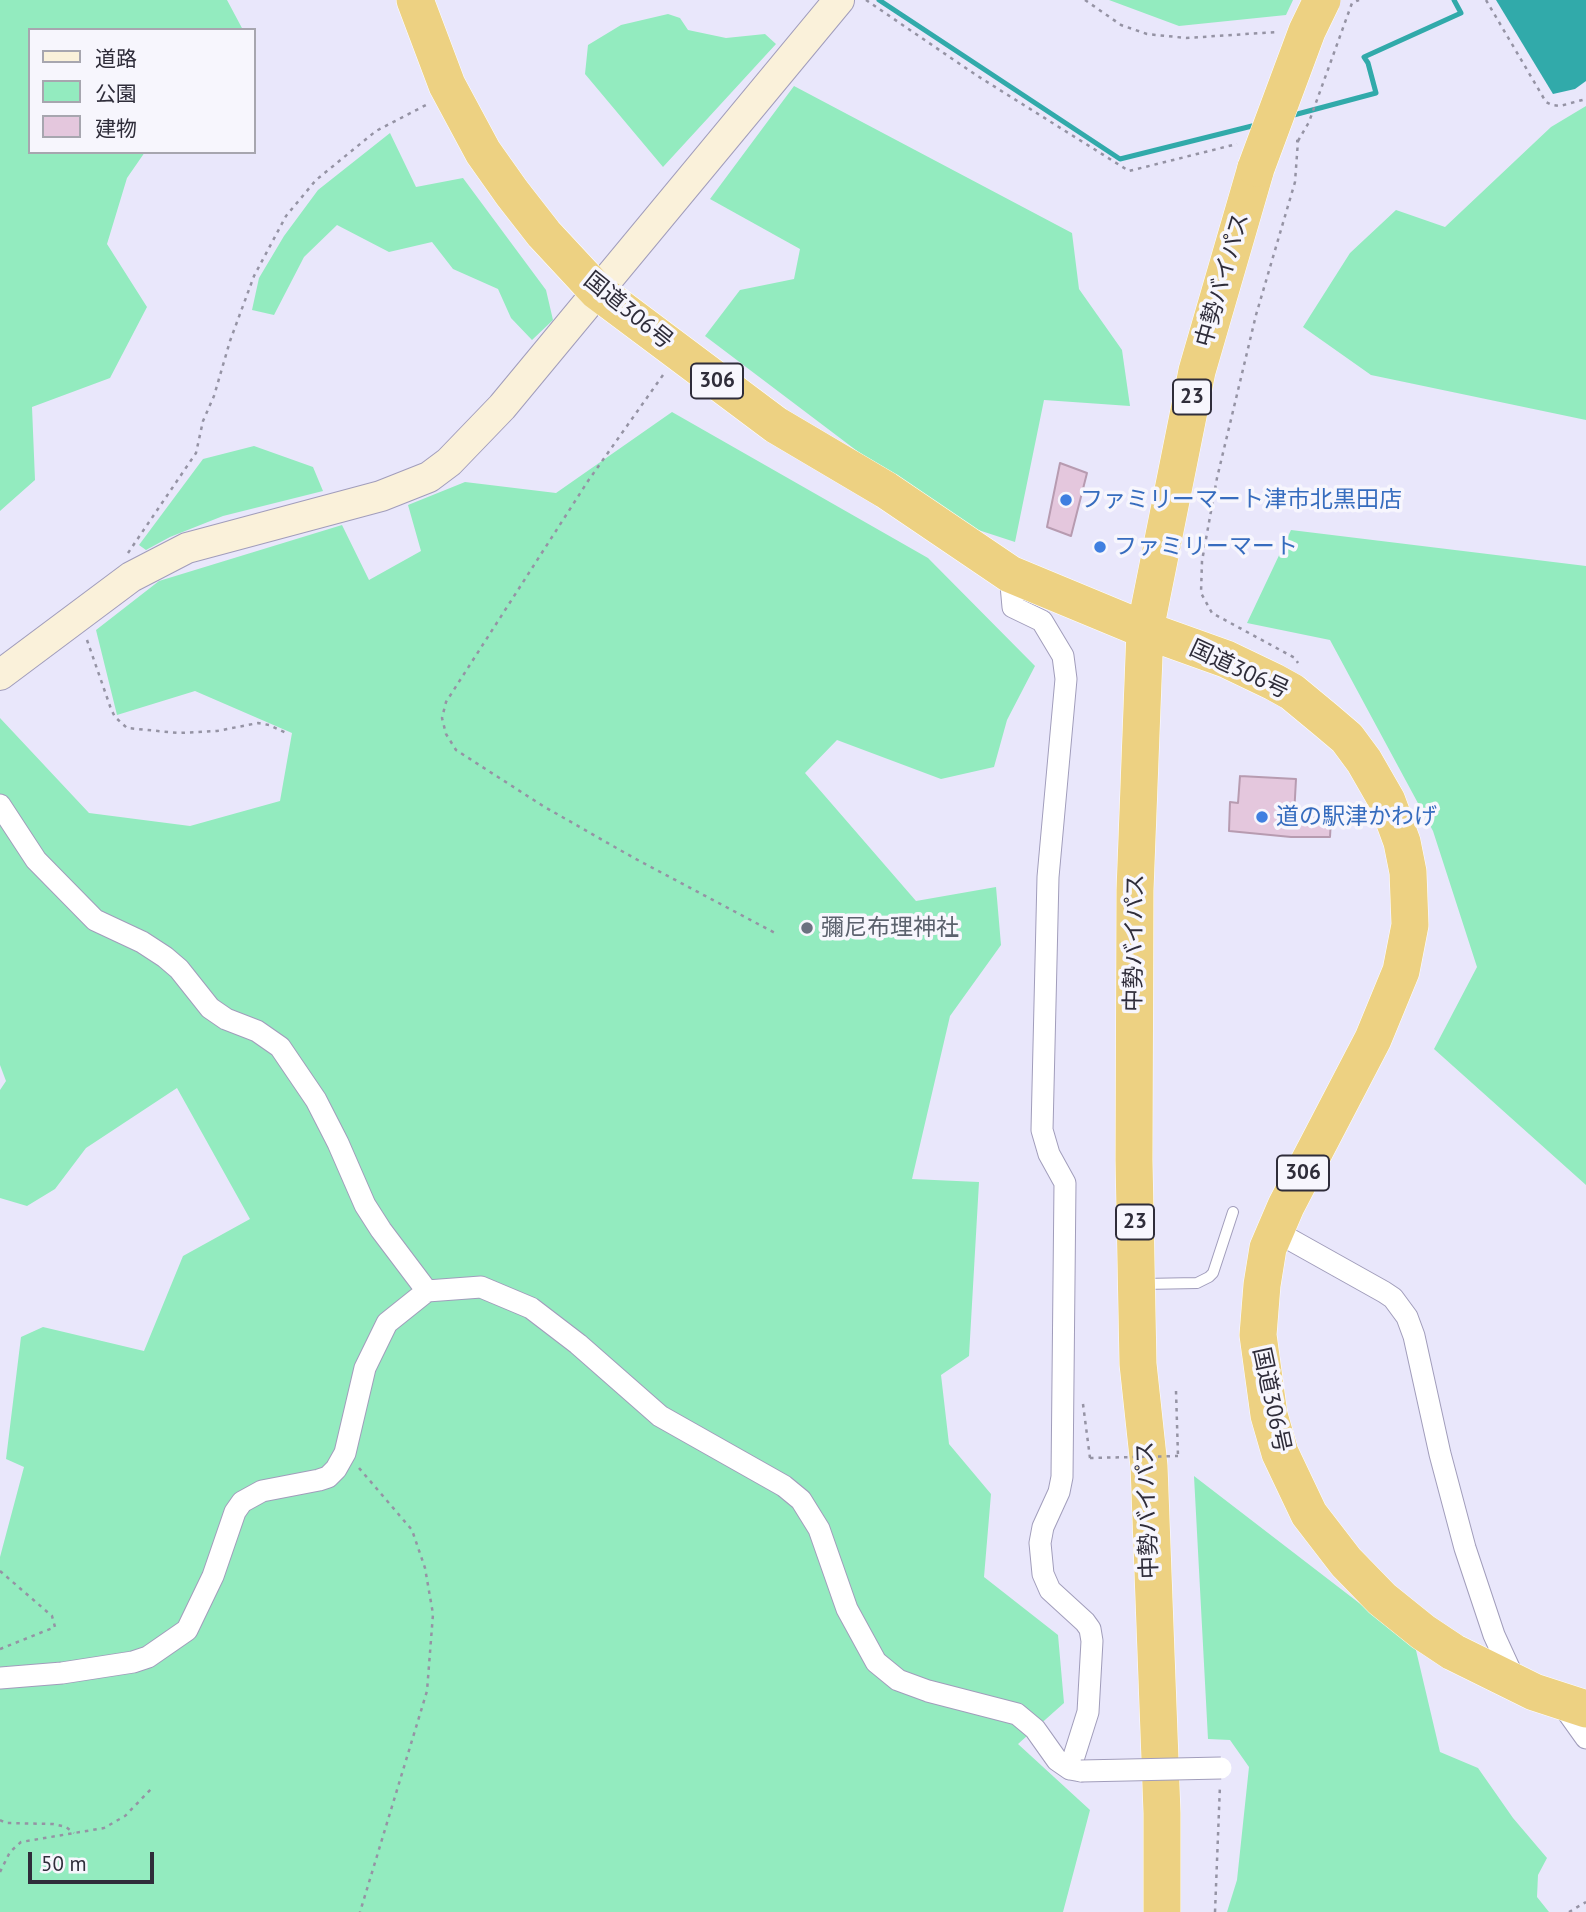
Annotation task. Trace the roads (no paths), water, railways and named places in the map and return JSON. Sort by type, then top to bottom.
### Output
[{"type":"highway","name":"国道306号","points":[[415,0],[425,30],[466,123],[512,193],[544,234],[597,291],[776,425],[886,490],[1010,574],[1145,630],[1226,659],[1292,692],[1347,738],[1377,781],[1390,809],[1404,852],[1408,872],[1410,925],[1401,971],[1373,1039],[1268,1248],[1258,1335],[1269,1415],[1280,1453],[1298,1494],[1333,1547],[1382,1599],[1453,1652],[1517,1685],[1572,1705]]},
{"type":"highway","name":"中勢バイパス","points":[[1162,1912],[1162,1813],[1149,1466],[1138,1364],[1134,1160],[1135,890],[1145,630],[1197,370],[1250,155],[1307,31],[1338,4]]},
{"type":"highway","points":[[1150,1912],[1162,1813]]},
{"type":"highway","points":[[1162,1813],[1169,1912]]},
{"type":"street","points":[[0,675],[131,578],[187,548],[381,496],[429,477],[471,441],[839,0]]},
{"type":"street","points":[[1010,574],[1013,607],[1042,621],[1063,656],[1066,679],[1048,877],[1042,1130],[1049,1154],[1065,1183],[1062,1477],[1059,1492],[1043,1527],[1040,1543],[1043,1574],[1050,1590],[1085,1622],[1090,1629],[1092,1641],[1088,1712],[1076,1770]]},
{"type":"street","points":[[0,805],[36,860],[95,920],[142,942],[165,957],[179,969],[210,1008],[257,1031],[280,1047],[316,1100],[365,1205],[427,1291]]},
{"type":"street","points":[[1275,1231],[1384,1292],[1393,1298],[1407,1317],[1414,1336],[1440,1454],[1465,1548],[1494,1635],[1517,1685]]},
{"type":"street","points":[[0,1678],[95,1669],[148,1657],[187,1630],[213,1576],[235,1512],[242,1502],[262,1490],[319,1480],[336,1469],[345,1453],[365,1368],[387,1323],[427,1291],[481,1287],[531,1308],[578,1344],[660,1416],[784,1486],[801,1500],[819,1530],[847,1609],[876,1662],[898,1680],[928,1691],[1017,1714],[1035,1729],[1057,1760],[1076,1770],[1221,1768]]},
{"type":"street","points":[[1572,1705],[1586,1738]]},
{"type":"lane","points":[[1136,1284],[1197,1283],[1209,1277],[1213,1273],[1233,1212]]},
{"type":"waterway","points":[[879,0],[1120,159],[1256,125]]},
{"type":"waterway","points":[[1290,116],[1376,93],[1364,57],[1461,13],[1454,0]]},
{"type":"place","name":"ファミリーマート津市北黒田店","points":[[1066,500]]},
{"type":"place","name":"ファミリーマート","points":[[1100,547]]},
{"type":"place","name":"道の駅津かわげ","points":[[1262,817]]},
{"type":"place","name":"彌尼布理神社","points":[[807,928]]}]
